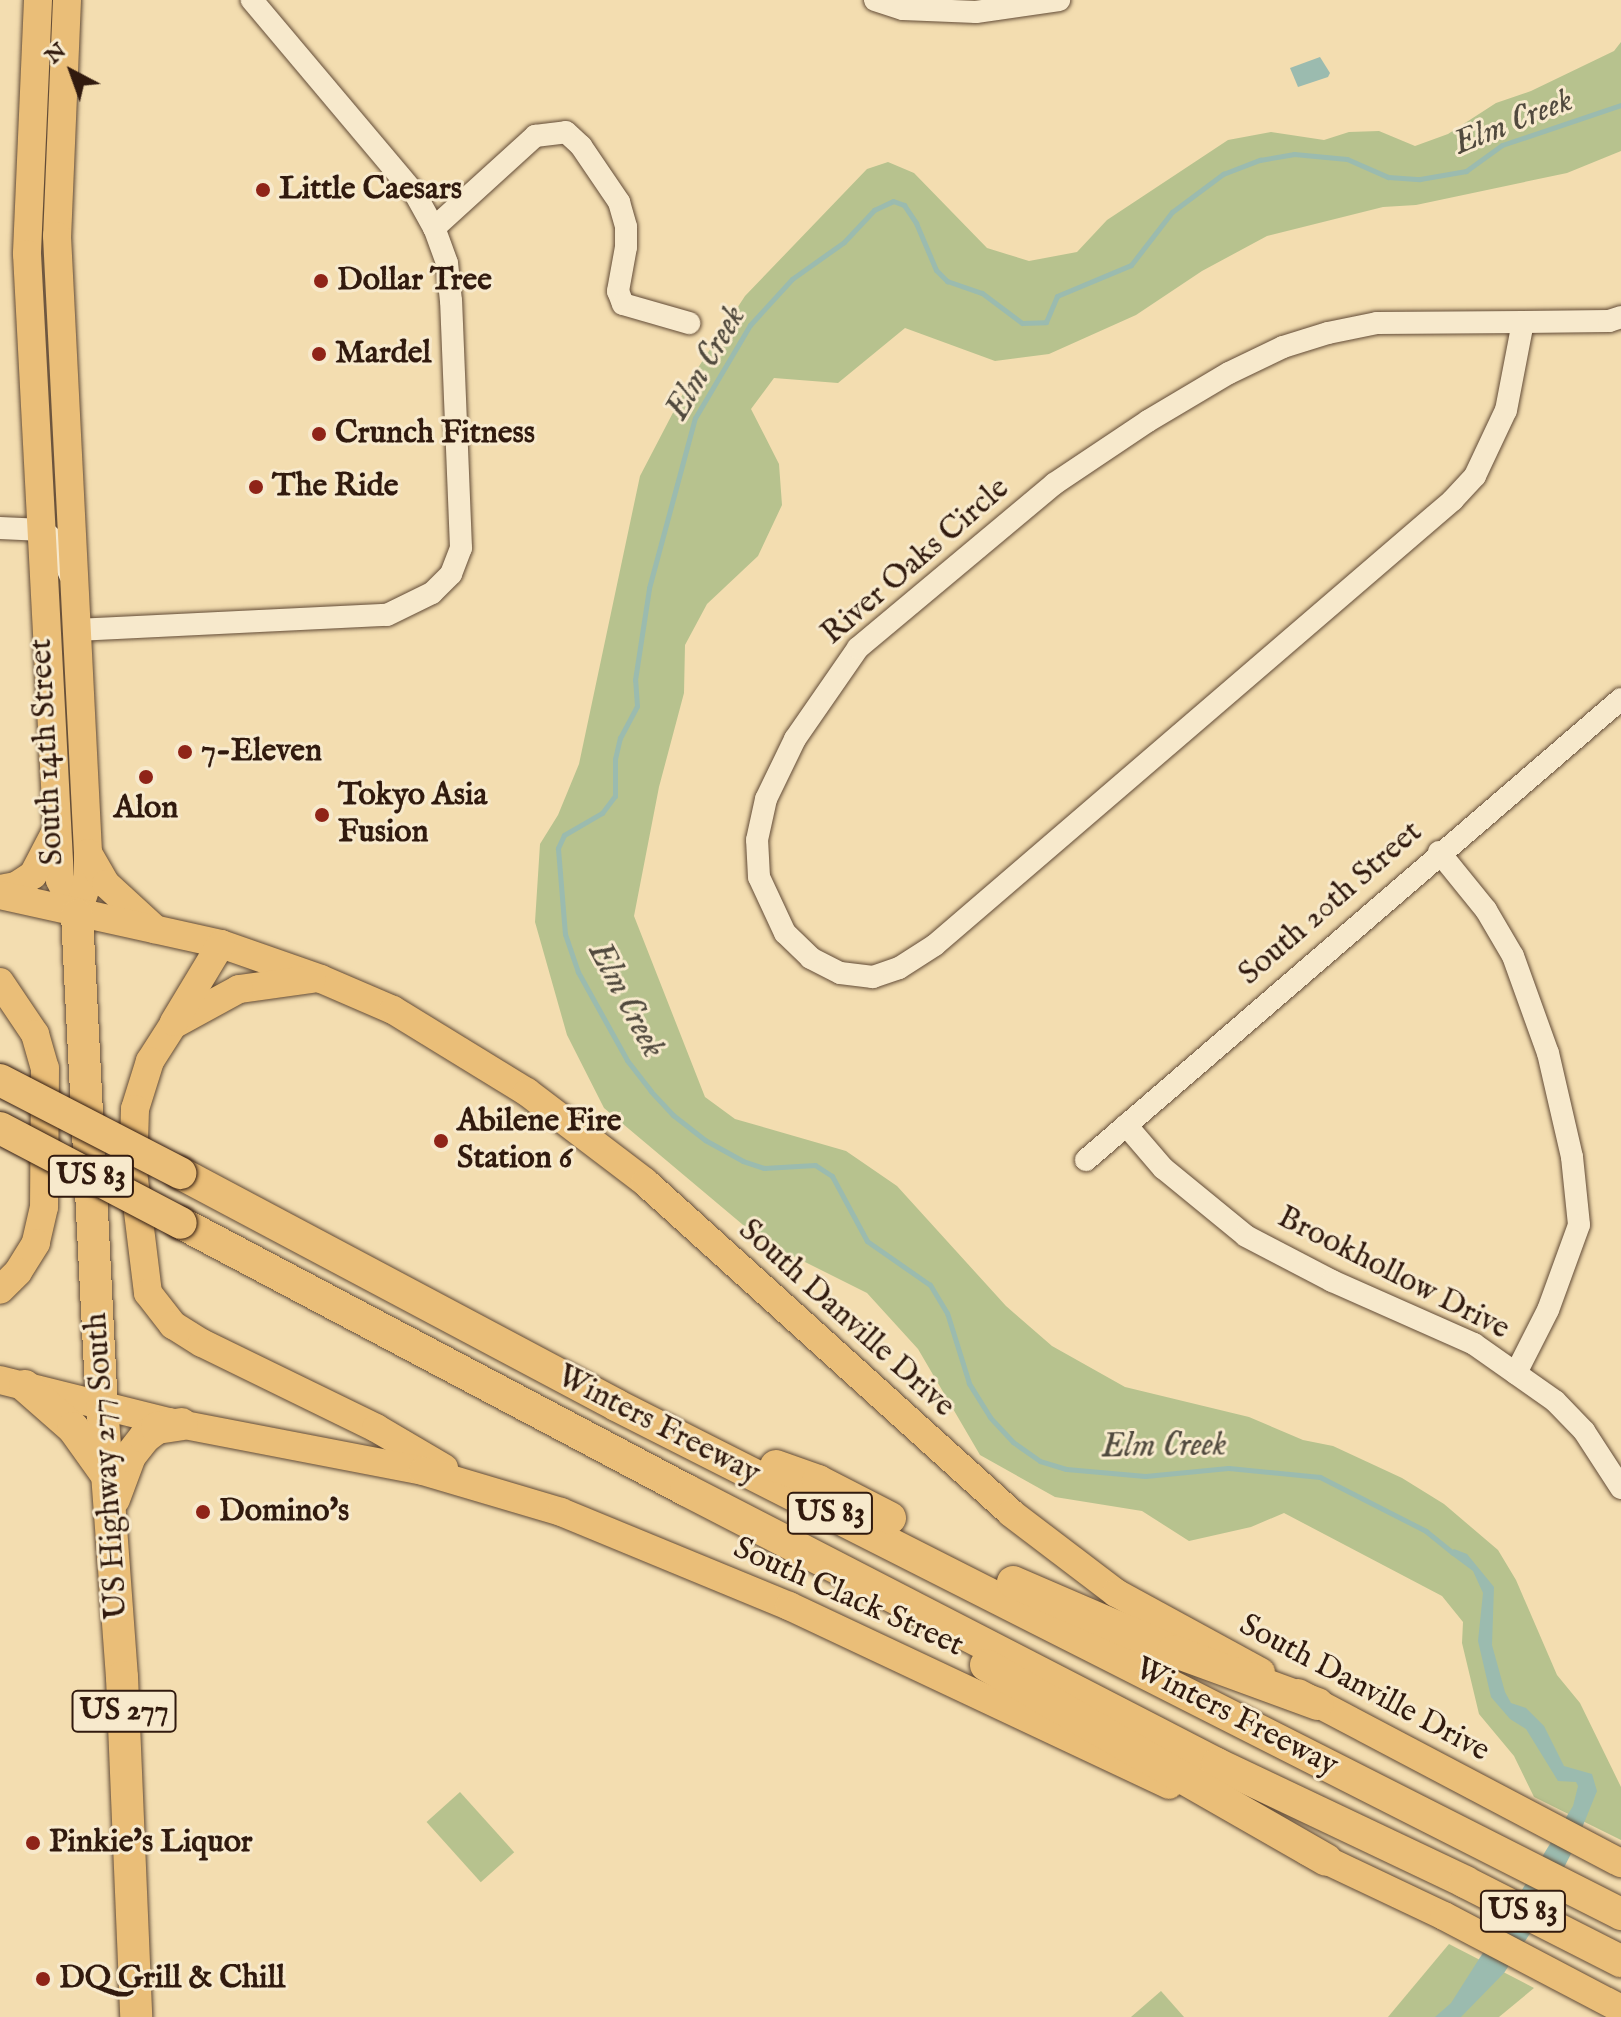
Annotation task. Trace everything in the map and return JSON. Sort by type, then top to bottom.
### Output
[{"type":"highway","name":"US Highway 277 South","points":[[77,915],[102,1405],[122,1677],[136,2017]]},
{"type":"highway","name":"Winters Freeway","points":[[0,1080],[616,1405],[1610,1909]]},
{"type":"highway","name":"Winters Freeway","points":[[0,1128],[686,1490],[1217,1764],[1465,1882],[1621,1961]]},
{"type":"highway","points":[[12,1383],[73,1428],[107,1475]]},
{"type":"highway","points":[[616,1405],[818,1481],[1021,1586],[1173,1651],[1318,1704]]},
{"type":"highway","points":[[110,1509],[130,1456],[145,1437],[157,1428],[182,1424]]},
{"type":"highway","points":[[686,1490],[1048,1703],[1326,1860]]},
{"type":"main road","name":"South 14th Street","points":[[38,0],[27,254],[60,880],[77,915]]},
{"type":"main road","name":"South 14th Street","points":[[67,0],[57,236],[88,853],[88,881],[77,915]]},
{"type":"main road","points":[[0,889],[16,886],[33,875],[47,854],[57,828]]},
{"type":"main road","points":[[88,853],[106,884],[155,930]]},
{"type":"main road","name":"South Danville Drive","points":[[0,895],[77,915],[221,944],[321,979],[393,1010],[527,1092],[645,1182],[1011,1513],[1116,1593],[1318,1704],[1621,1863]]},
{"type":"main road","points":[[221,944],[150,1061],[135,1109],[133,1171],[148,1293],[173,1325],[202,1343],[376,1428],[469,1482]]},
{"type":"main road","points":[[173,1025],[239,989],[321,979]]},
{"type":"main road","points":[[0,982],[35,1034],[45,1068],[45,1084],[44,1207],[36,1243],[18,1272],[0,1290]]},
{"type":"main road","name":"South Clack Street","points":[[12,1383],[182,1424],[469,1482],[561,1512],[789,1606],[931,1670],[1444,1916],[1621,2009]]},
{"type":"street","points":[[76,630],[387,615],[432,593],[451,574],[461,548],[451,301],[447,263],[434,228],[416,195],[252,0]]},
{"type":"street","points":[[875,0],[903,9],[976,12],[1059,0]]},
{"type":"street","points":[[434,228],[535,136],[566,132],[581,146],[619,202],[626,227],[626,247],[618,291],[623,304],[689,323]]},
{"type":"street","name":"River Oaks Circle","points":[[1523,322],[1506,410],[1475,476],[1453,500],[935,945],[899,968],[873,977],[840,973],[811,958],[785,933],[759,877],[757,840],[766,799],[795,739],[858,648],[1054,484],[1148,421],[1229,373],[1283,347],[1328,333],[1377,323],[1609,321],[1621,317]]},
{"type":"street","points":[[0,528],[43,530],[56,542],[73,583]]},
{"type":"street","name":"South 20th Street","points":[[1086,1160],[1439,852],[1621,699]]},
{"type":"street","points":[[1439,852],[1486,910],[1513,956],[1548,1053],[1572,1157],[1579,1225],[1548,1310],[1516,1373]]},
{"type":"street","name":"Brookhollow Drive","points":[[1126,1125],[1163,1168],[1246,1236],[1332,1281],[1474,1344],[1555,1401],[1584,1431],[1621,1488]]},
{"type":"green space","points":[[1621,42],[1621,151],[1567,173],[1416,205],[1383,207],[1267,236],[1202,271],[1136,315],[1049,354],[995,361],[905,328],[838,383],[774,378],[751,409],[779,464],[782,505],[758,556],[707,604],[685,645],[684,693],[659,787],[634,916],[705,1097],[735,1119],[846,1151],[897,1186],[1006,1306],[1052,1346],[1125,1387],[1249,1417],[1303,1440],[1333,1446],[1402,1478],[1444,1504],[1498,1550],[1516,1580],[1557,1675],[1580,1703],[1621,1787],[1621,1840],[1534,1797],[1514,1756],[1479,1714],[1462,1643],[1463,1622],[1442,1596],[1284,1513],[1251,1527],[1189,1541],[1142,1511],[1055,1497],[980,1455],[918,1349],[867,1293],[761,1240],[604,1108],[567,1035],[535,922],[540,844],[558,815],[579,764],[640,476],[690,380],[745,296],[867,169],[888,162],[914,173],[987,248],[1029,261],[1077,252],[1107,220],[1228,140],[1271,132],[1324,140],[1349,132],[1379,131],[1415,146],[1448,134],[1496,103],[1531,91],[1614,51]]},
{"type":"green space","points":[[460,1792],[514,1852],[481,1882],[427,1822]]},
{"type":"green space","points":[[1449,1944],[1534,1988],[1499,2017],[1388,2017]]},
{"type":"green space","points":[[1161,1991],[1184,2017],[1131,2017]]},
{"type":"shaded area","points":[[1320,57],[1330,73],[1328,77],[1298,87],[1290,68]]},
{"type":"shaded area","points":[[1454,1549],[1467,1554],[1494,1587],[1492,1645],[1511,1703],[1526,1708],[1544,1726],[1564,1766],[1592,1774],[1597,1791],[1573,1850],[1531,1932],[1504,1973],[1461,2017],[1435,2017],[1451,2003],[1500,1926],[1573,1806],[1578,1786],[1576,1782],[1558,1781],[1526,1729],[1510,1719],[1491,1697],[1478,1641],[1483,1593],[1473,1571],[1450,1554]]},
{"type":"waterway","name":"Elm Creek","points":[[1453,1553],[1426,1531],[1320,1477],[1228,1468],[1145,1476],[1066,1469],[1040,1461],[1013,1442],[990,1417],[969,1383],[947,1313],[930,1285],[867,1241],[832,1176],[815,1165],[764,1168],[743,1161],[705,1140],[673,1115],[627,1060],[578,972],[565,934],[558,848],[564,835],[602,813],[615,796],[615,759],[620,738],[637,706],[635,680],[649,588],[695,418],[750,325],[792,279],[844,242],[874,210],[893,201],[904,205],[916,223],[936,270],[947,281],[982,293],[1022,323],[1046,322],[1057,296],[1131,265],[1172,212],[1223,174],[1260,160],[1294,154],[1347,159],[1388,177],[1420,179],[1466,171],[1502,145],[1621,105]]},
{"type":"place","name":"Little Caesars","points":[[263,190]]},
{"type":"place","name":"Dollar Tree","points":[[321,281]]},
{"type":"place","name":"Mardel","points":[[319,354]]},
{"type":"place","name":"Crunch Fitness","points":[[319,434]]},
{"type":"place","name":"The Ride","points":[[256,487]]},
{"type":"place","name":"7-Eleven","points":[[185,752]]},
{"type":"place","name":"Alon","points":[[146,777]]},
{"type":"place","name":"Tokyo Asia Fusion","points":[[322,815]]},
{"type":"place","name":"Abilene Fire Station 6","points":[[441,1141]]},
{"type":"place","name":"Domino's","points":[[203,1512]]},
{"type":"place","name":"Pinkie's Liquor","points":[[33,1843]]},
{"type":"place","name":"DQ Grill & Chill","points":[[43,1979]]}]
